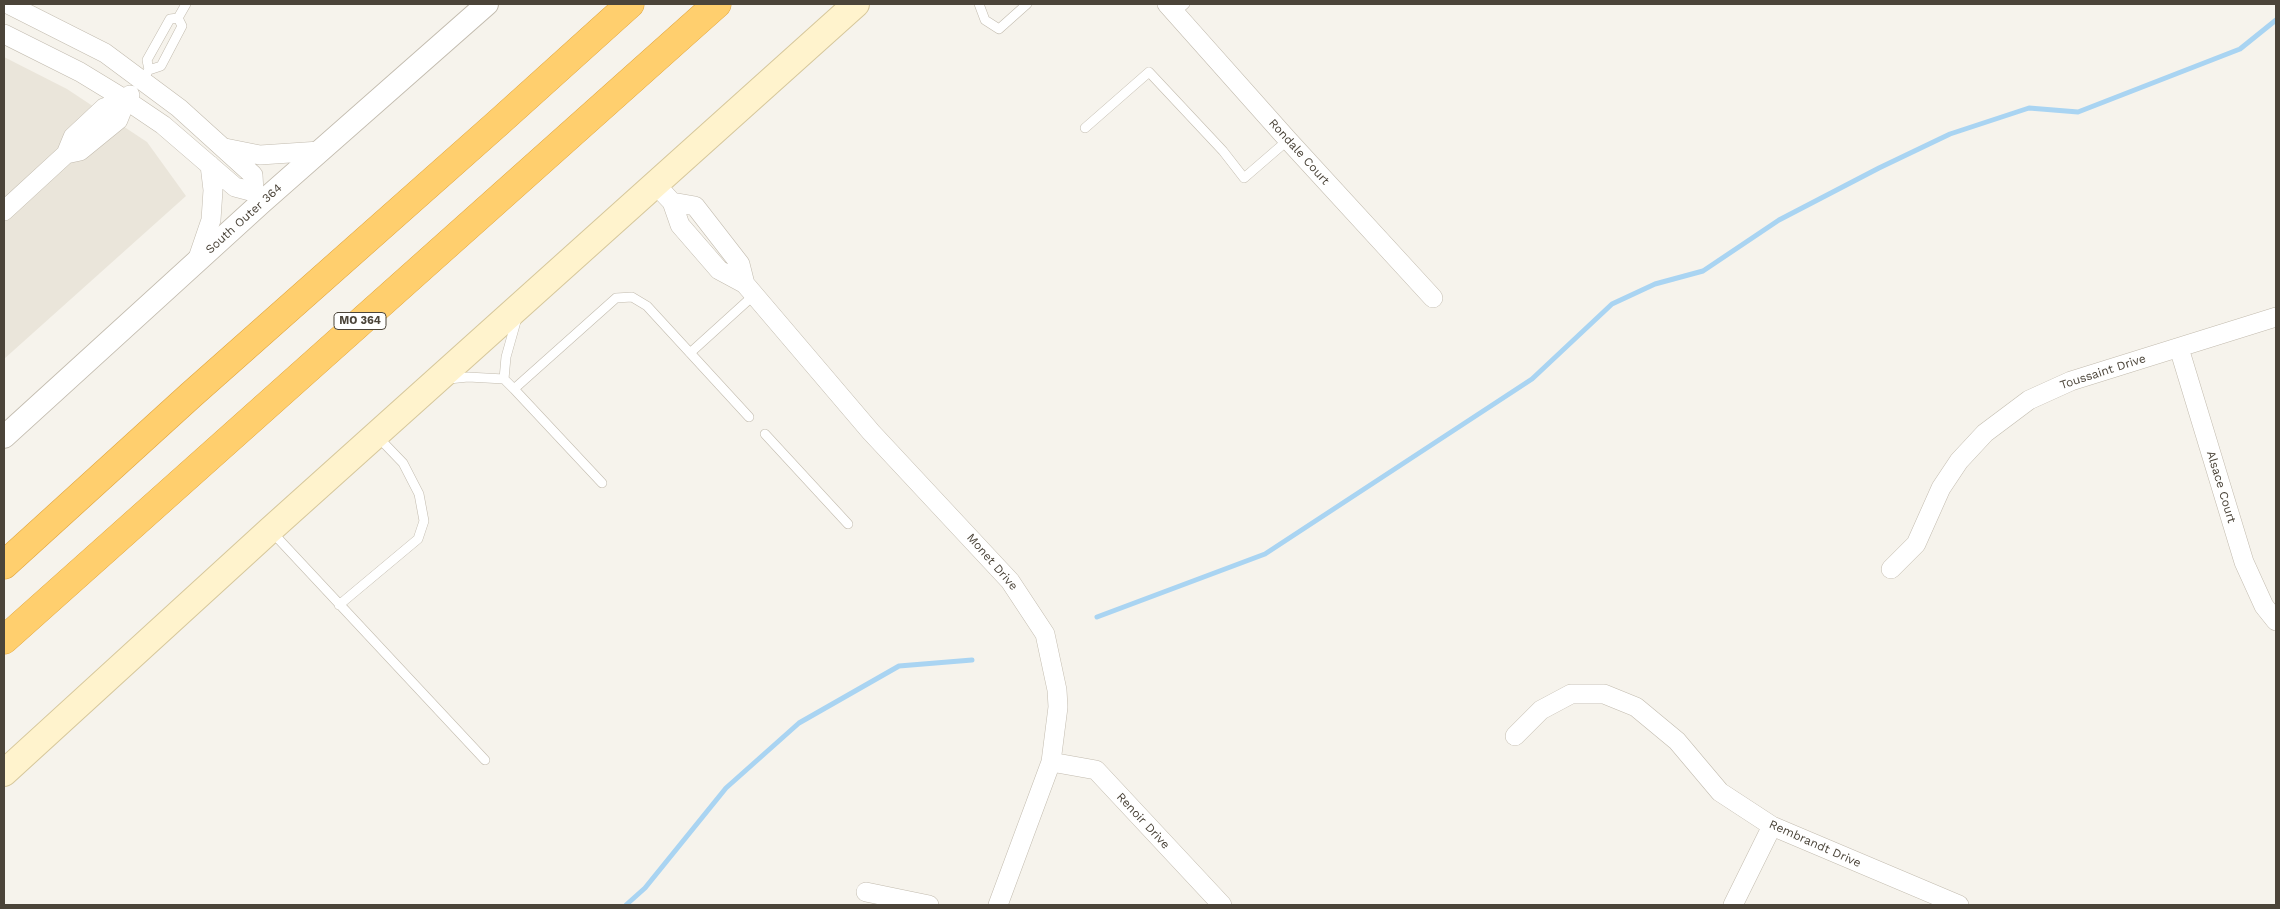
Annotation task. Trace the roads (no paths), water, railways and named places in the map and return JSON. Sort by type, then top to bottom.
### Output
[{"type":"highway","points":[[4,565],[198,388],[630,4]]},
{"type":"highway","name":"MO 364","points":[[4,640],[717,4]]},
{"type":"main road","points":[[4,773],[270,530],[522,305],[664,193],[856,4]]},
{"type":"street","points":[[8,4],[145,75],[253,175],[257,197]]},
{"type":"street","name":"South Outer 364","points":[[4,437],[197,261],[257,197],[320,151],[487,4]]},
{"type":"street","name":"Rondale Court","points":[[1176,7],[1288,140],[1432,298]]},
{"type":"street","points":[[4,34],[80,72],[126,100],[163,125],[235,187],[257,197]]},
{"type":"street","points":[[4,211],[66,154],[74,137],[104,108],[126,100],[145,75]]},
{"type":"street","points":[[222,147],[260,155],[320,151]]},
{"type":"street","points":[[197,261],[212,220],[213,190],[210,165]]},
{"type":"street","name":"Monet Drive","points":[[664,193],[695,206],[740,264],[750,289],[871,432],[1010,581],[1045,634],[1057,690],[1058,707],[1051,762],[998,905]]},
{"type":"street","name":"Toussaint Drive","points":[[1891,569],[1916,544],[1941,488],[1959,460],[1985,433],[2005,416],[2029,400],[2071,381],[2276,318]]},
{"type":"street","name":"Alsace Court","points":[[2179,348],[2244,562],[2264,606],[2276,620]]},
{"type":"street","name":"Rembrandt Drive","points":[[1515,736],[1541,710],[1571,694],[1604,694],[1636,707],[1677,741],[1720,792],[1772,826],[1959,905]]},
{"type":"street","name":"Renoir Drive","points":[[1051,762],[1096,770],[1222,905]]},
{"type":"street","points":[[1733,905],[1772,826]]},
{"type":"street","points":[[866,892],[929,905]]},
{"type":"lane","points":[[178,18],[186,4]]},
{"type":"lane","points":[[980,4],[985,20],[999,29],[1027,4]]},
{"type":"lane","points":[[145,75],[161,66],[182,26],[178,18]]},
{"type":"lane","points":[[145,75],[147,60],[170,19],[178,18]]},
{"type":"lane","points":[[1085,128],[1149,72],[1224,151],[1244,178],[1288,140]]},
{"type":"lane","points":[[690,353],[750,289]]},
{"type":"lane","points":[[514,389],[616,298],[632,298],[647,306],[749,417]]},
{"type":"lane","points":[[504,379],[506,357],[522,305]]},
{"type":"lane","points":[[437,381],[468,377],[504,379],[602,483]]},
{"type":"lane","points":[[765,434],[848,524]]},
{"type":"lane","points":[[339,605],[418,539],[424,521],[419,494],[403,463],[376,436]]},
{"type":"lane","points":[[270,530],[485,760]]},
{"type":"waterway","points":[[1097,617],[1265,554],[1532,379],[1612,304],[1655,284],[1703,271],[1779,220],[1879,168],[1950,134],[2029,108],[2078,112],[2240,49],[2276,20]]},
{"type":"waterway","points":[[626,905],[645,888],[726,788],[799,723],[899,666],[972,660]]}]
